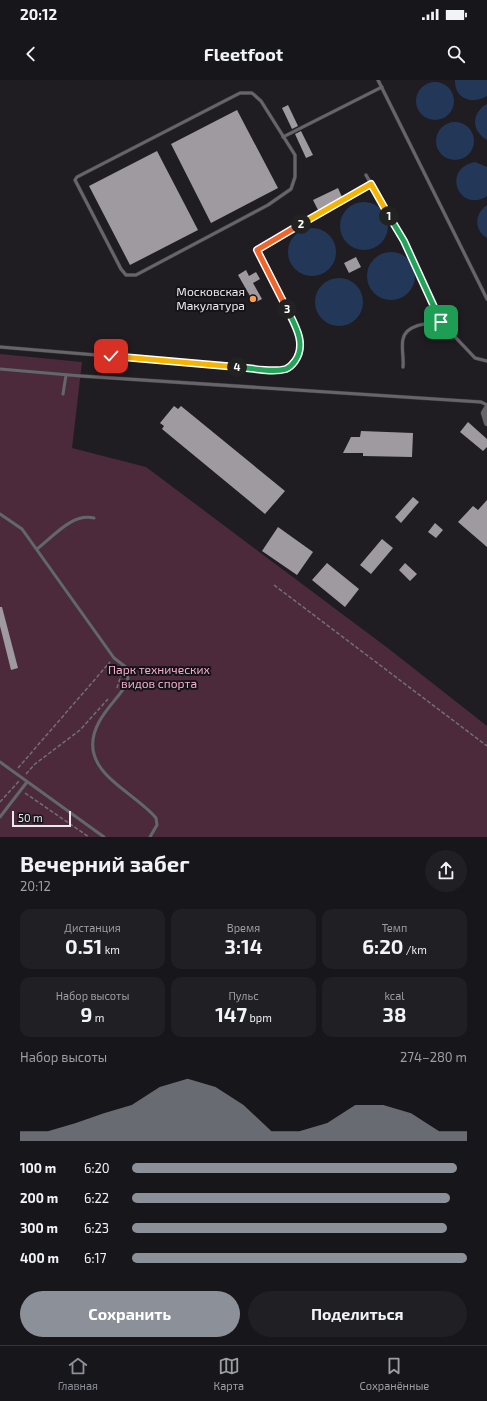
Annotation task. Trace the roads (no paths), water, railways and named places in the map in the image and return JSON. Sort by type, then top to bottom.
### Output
[{"type":"street","points":[[487,406],[484,413],[487,423]]},
{"type":"lane","points":[[378,80],[487,299]]},
{"type":"lane","points":[[283,137],[382,87]]},
{"type":"lane","points":[[240,93],[252,93],[261,101],[283,137],[295,156],[295,177],[290,189],[268,205],[136,275],[126,274],[121,269],[75,180],[77,177],[240,93]]},
{"type":"lane","points":[[366,175],[404,241],[441,322],[475,358],[487,361]]},
{"type":"lane","points":[[0,347],[277,370],[287,368],[298,357],[301,348],[300,337],[257,250],[371,184]]},
{"type":"lane","points":[[403,367],[403,339],[408,330],[423,324],[441,322]]},
{"type":"lane","points":[[0,369],[66,375],[481,402],[487,406]]},
{"type":"lane","points":[[63,394],[66,375]]},
{"type":"lane","points":[[0,514],[22,528],[114,658],[127,668],[128,682],[99,722],[93,748],[96,760],[102,771],[156,818],[157,825],[150,837]]},
{"type":"lane","points":[[38,549],[76,518],[86,516],[94,518]]},
{"type":"lane","points":[[0,762],[104,837]]},
{"type":"lane","points":[[0,817],[28,782]]},
{"type":"water","points":[[455,80],[487,80],[487,96],[482,99],[470,100],[461,96],[456,87]]},
{"type":"water","points":[[431,82],[439,82],[446,85],[451,90],[454,101],[451,112],[446,117],[439,120],[431,120],[424,117],[419,112],[416,105],[416,97],[419,90],[424,85]]},
{"type":"water","points":[[487,104],[487,140],[478,132],[475,122],[478,112]]},
{"type":"water","points":[[451,122],[459,122],[466,125],[471,130],[474,141],[471,152],[466,157],[459,160],[451,160],[444,157],[439,152],[436,145],[436,137],[439,130],[444,125]]},
{"type":"water","points":[[475,162],[487,167],[487,196],[477,200],[469,199],[462,195],[456,181],[458,173],[464,166]]},
{"type":"water","points":[[359,202],[369,202],[381,209],[388,221],[388,231],[381,243],[369,250],[359,250],[351,246],[344,239],[340,231],[340,221],[344,213],[351,206]]},
{"type":"water","points":[[487,205],[487,238],[480,231],[477,222],[480,213]]},
{"type":"water","points":[[307,228],[317,228],[329,235],[336,247],[336,257],[329,269],[317,276],[307,276],[299,272],[292,265],[288,257],[288,247],[292,239],[299,232]]},
{"type":"water","points":[[386,252],[396,252],[408,259],[415,271],[415,281],[408,293],[396,300],[386,300],[378,296],[371,289],[367,281],[367,271],[371,263],[378,256]]},
{"type":"water","points":[[334,278],[344,278],[356,285],[363,297],[363,307],[356,319],[344,326],[334,326],[326,322],[319,315],[315,307],[315,297],[319,289],[326,282]]},
{"type":"place","name":"Московская Макулатура","points":[[253,299]]},
{"type":"park label","name":"Парк технических видов спорта","points":[[159,677]]}]
